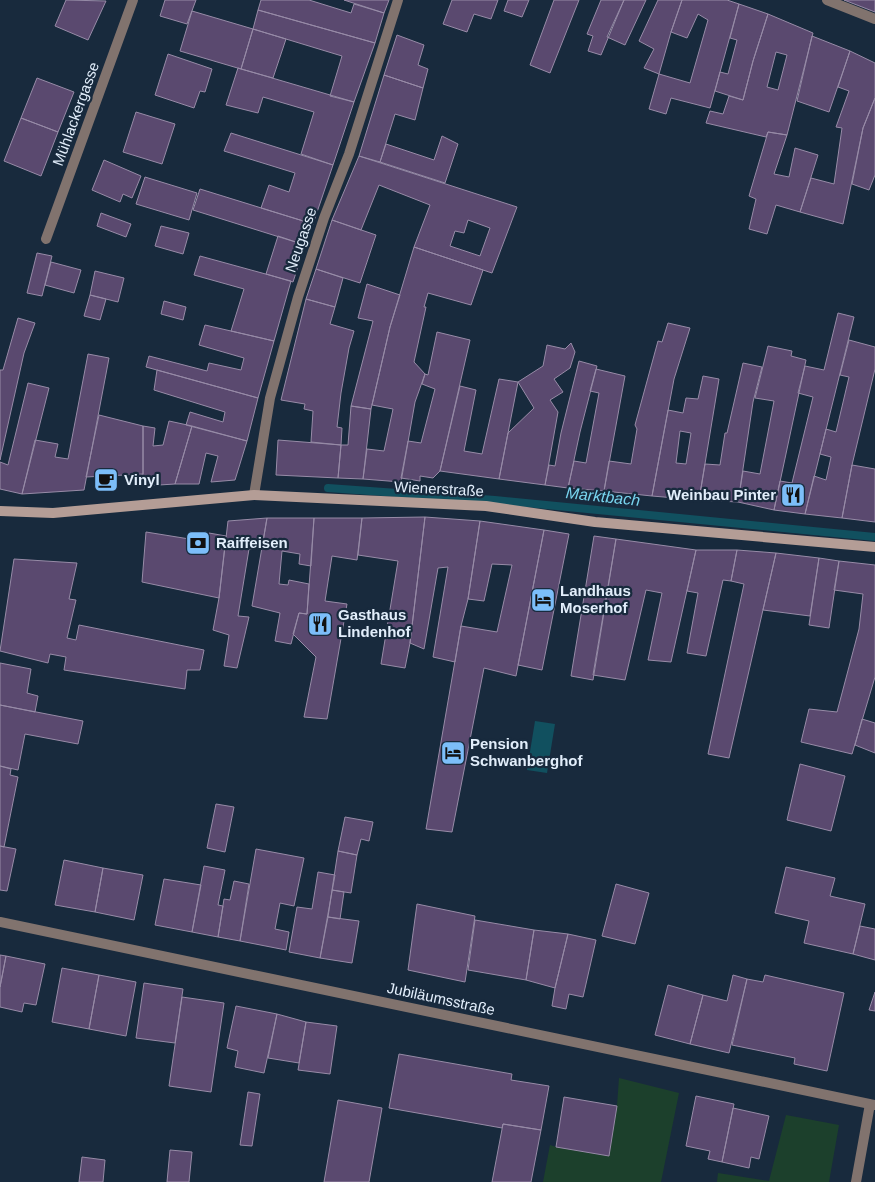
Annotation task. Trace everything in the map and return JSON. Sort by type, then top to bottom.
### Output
[{"type":"street","name":"Mühlackergasse","points":[[46,238],[133,0]]},
{"type":"street","name":"Neugasse","points":[[254,496],[270,398],[298,297],[324,218],[349,154],[398,0]]},
{"type":"street","points":[[827,0],[875,20]]},
{"type":"street","name":"Wienerstraße","points":[[0,511],[53,512],[254,496],[486,506],[595,522],[875,547]]},
{"type":"street","name":"Jubiläumsstraße","points":[[0,922],[873,1105]]},
{"type":"street","points":[[856,1182],[873,1105]]},
{"type":"green space","points":[[619,1078],[679,1093],[661,1182],[543,1182],[550,1145],[609,1156],[617,1106]]},
{"type":"green space","points":[[786,1115],[839,1125],[829,1182],[717,1182],[718,1173],[769,1181]]},
{"type":"water","points":[[535,721],[555,724],[547,773],[527,770]]},
{"type":"building","points":[[66,0],[106,1],[88,40],[55,26]]},
{"type":"building","points":[[165,0],[196,0],[187,24],[160,16]]},
{"type":"building","points":[[261,0],[309,0],[351,13],[354,4],[384,13],[375,43],[258,10]]},
{"type":"building","points":[[344,0],[389,0],[384,13]]},
{"type":"building","points":[[452,0],[498,0],[491,19],[474,14],[467,32],[443,24]]},
{"type":"building","points":[[508,0],[529,0],[522,17],[504,11]]},
{"type":"building","points":[[554,0],[579,0],[550,73],[530,65]]},
{"type":"building","points":[[601,0],[624,0],[601,55],[588,51],[593,36],[587,34]]},
{"type":"building","points":[[624,0],[646,0],[625,45],[607,37]]},
{"type":"building","points":[[658,0],[682,0],[659,74],[644,68],[654,49],[639,41]]},
{"type":"building","points":[[682,0],[727,0],[739,4],[710,108],[671,98],[666,114],[649,109],[659,74],[690,83],[708,20],[698,14],[687,38],[671,32]]},
{"type":"building","points":[[844,0],[875,0],[875,12]]},
{"type":"building","points":[[739,4],[768,14],[743,100],[715,91],[720,72],[728,74],[737,40],[730,38]]},
{"type":"building","points":[[258,10],[375,43],[354,102],[330,96],[342,56],[253,29]]},
{"type":"building","points":[[192,11],[253,29],[241,69],[180,51]]},
{"type":"building","points":[[768,14],[813,33],[787,135],[768,132],[766,137],[706,123],[710,111],[723,114],[729,96],[743,100]],"holes":[[[776,52],[787,55],[778,90],[767,87]]]},
{"type":"building","points":[[253,29],[286,39],[273,78],[241,69]]},
{"type":"building","points":[[397,35],[424,45],[418,65],[428,69],[423,88],[384,75]]},
{"type":"building","points":[[812,36],[850,51],[829,112],[797,101]]},
{"type":"building","points":[[850,51],[875,63],[875,98],[863,128],[843,224],[800,212],[811,178],[834,184],[842,128],[836,127],[849,91],[838,87]]},
{"type":"building","points":[[168,54],[212,69],[205,92],[200,91],[194,108],[155,95]]},
{"type":"building","points":[[238,68],[354,102],[333,165],[301,154],[314,112],[263,97],[258,113],[226,105]]},
{"type":"building","points":[[384,75],[423,88],[415,120],[395,114],[380,162],[359,156]]},
{"type":"building","points":[[37,78],[74,92],[58,132],[21,118]]},
{"type":"building","points":[[875,98],[875,175],[869,190],[852,184],[863,128]]},
{"type":"building","points":[[136,112],[175,124],[162,164],[123,152]]},
{"type":"building","points":[[21,118],[58,132],[41,176],[4,161]]},
{"type":"building","points":[[768,132],[787,135],[774,174],[789,177],[795,148],[818,155],[800,212],[776,205],[767,234],[749,229],[756,199],[749,196]]},
{"type":"building","points":[[231,133],[333,165],[313,224],[261,208],[269,185],[289,192],[295,173],[224,151]]},
{"type":"building","points":[[442,136],[458,144],[445,183],[380,162],[386,144],[434,160]]},
{"type":"building","points":[[359,156],[517,207],[492,273],[414,247],[430,205],[379,185],[361,230],[332,220]],"holes":[[[468,220],[490,228],[480,256],[450,246],[455,231],[464,233]]]},
{"type":"building","points":[[104,160],[141,176],[132,198],[123,194],[120,202],[92,190]]},
{"type":"building","points":[[145,177],[197,193],[189,220],[136,204]]},
{"type":"building","points":[[200,189],[313,224],[305,245],[193,210]]},
{"type":"building","points":[[101,213],[131,224],[126,237],[97,226]]},
{"type":"building","points":[[332,220],[376,235],[360,283],[316,269]]},
{"type":"building","points":[[161,226],[189,233],[183,254],[155,246]]},
{"type":"building","points":[[278,236],[305,245],[293,282],[266,274]]},
{"type":"building","points":[[414,247],[483,270],[471,305],[428,293],[414,362],[425,374],[415,402],[401,482],[363,479],[367,449],[384,451],[393,409],[372,405],[390,327]]},
{"type":"building","points":[[37,253],[52,256],[42,296],[27,293]]},
{"type":"building","points":[[200,256],[291,281],[274,341],[231,331],[244,289],[194,275]]},
{"type":"building","points":[[51,262],[81,270],[74,293],[45,285]]},
{"type":"building","points":[[316,269],[343,278],[335,307],[306,299]]},
{"type":"building","points":[[95,271],[124,278],[118,302],[90,295]]},
{"type":"building","points":[[367,284],[400,295],[390,327],[371,409],[351,406],[373,321],[358,318]]},
{"type":"building","points":[[90,295],[106,299],[100,320],[84,316]]},
{"type":"building","points":[[306,299],[335,307],[330,324],[354,331],[341,393],[337,427],[342,428],[341,445],[311,442],[313,411],[304,409],[305,404],[281,400]]},
{"type":"building","points":[[164,301],[186,307],[183,320],[161,314]]},
{"type":"building","points":[[838,313],[854,317],[805,514],[774,510],[780,481],[792,483],[813,397],[798,393],[805,366],[824,370]]},
{"type":"building","points":[[18,318],[35,323],[24,353],[0,460],[0,370],[3,370]]},
{"type":"building","points":[[668,323],[690,328],[674,379],[652,496],[604,491],[609,461],[631,464],[637,429],[635,425],[658,341],[662,342]]},
{"type":"building","points":[[205,325],[274,341],[258,398],[146,367],[149,356],[207,371],[209,363],[241,370],[244,358],[199,345]]},
{"type":"building","points":[[437,332],[470,340],[440,471],[433,478],[420,476],[420,481],[401,478],[408,441],[421,443],[435,389],[422,384],[425,374],[428,375]]},
{"type":"building","points":[[849,340],[875,347],[875,369],[852,465],[842,518],[805,514],[814,476],[826,480],[831,457],[820,454],[826,429],[836,432],[849,377],[840,375]]},
{"type":"building","points":[[571,343],[575,352],[570,368],[554,379],[563,392],[550,400],[558,412],[545,485],[499,479],[508,433],[534,408],[518,382],[543,366],[547,345],[565,349]]},
{"type":"building","points":[[768,346],[792,351],[791,356],[806,360],[774,510],[738,502],[743,471],[760,474],[774,401],[755,398]]},
{"type":"building","points":[[88,354],[109,358],[84,490],[22,494],[35,440],[58,444],[55,457],[68,459]]},
{"type":"building","points":[[579,361],[597,366],[568,488],[545,485],[549,465],[555,466],[561,433]]},
{"type":"building","points":[[743,363],[762,367],[753,402],[738,502],[699,500],[705,464],[720,465],[725,433],[727,433]]},
{"type":"building","points":[[596,369],[625,376],[604,491],[568,488],[574,461],[586,463],[599,393],[590,391]]},
{"type":"building","points":[[157,370],[258,398],[247,441],[186,425],[190,412],[223,422],[225,412],[154,390]]},
{"type":"building","points":[[703,376],[719,379],[699,500],[652,496],[668,410],[683,413],[686,398],[698,399]],"holes":[[[680,431],[691,433],[686,464],[676,463]]]},
{"type":"building","points":[[499,379],[518,382],[499,479],[440,471],[460,386],[476,390],[464,451],[482,454]]},
{"type":"building","points":[[28,383],[49,388],[22,494],[0,489],[0,462],[8,465]]},
{"type":"building","points":[[351,406],[371,409],[363,479],[338,478],[341,445],[348,445]]},
{"type":"building","points":[[99,415],[143,426],[143,474],[86,477]]},
{"type":"building","points":[[169,421],[192,426],[175,484],[143,486],[143,426],[155,428],[153,446],[163,445]]},
{"type":"building","points":[[192,426],[247,441],[235,480],[211,482],[218,456],[206,453],[199,484],[175,484]]},
{"type":"building","points":[[278,440],[341,445],[338,478],[276,475]]},
{"type":"building","points":[[852,465],[875,469],[875,522],[842,518]]},
{"type":"building","points":[[425,517],[480,521],[468,599],[455,662],[433,657],[448,567],[438,568],[424,649],[410,643]]},
{"type":"building","points":[[425,517],[410,643],[405,668],[381,664],[398,561],[358,555],[362,518]]},
{"type":"building","points":[[267,518],[262,548],[249,549],[238,616],[249,617],[237,668],[224,666],[229,635],[213,630],[219,598],[228,521]]},
{"type":"building","points":[[267,518],[314,518],[311,566],[299,564],[300,554],[282,551],[279,584],[288,585],[289,580],[309,584],[307,614],[299,613],[291,644],[275,641],[280,613],[252,606]]},
{"type":"building","name":"Gasthaus Lindenhof","points":[[314,518],[362,518],[357,560],[332,556],[325,601],[347,604],[327,719],[304,717],[316,657],[293,634],[299,613],[307,614]]},
{"type":"building","name":"Pension Schwanberghof","points":[[480,521],[544,530],[516,676],[484,668],[452,832],[426,829],[461,626],[497,632],[512,565],[492,564],[484,601],[468,599]]},
{"type":"building","name":"Landhaus Moserhof","points":[[544,530],[569,534],[542,670],[518,665]]},
{"type":"building","points":[[146,532],[208,542],[209,533],[226,536],[219,598],[142,582]]},
{"type":"building","name":"Landhaus Moserhof","points":[[594,536],[616,539],[593,680],[571,676]]},
{"type":"building","points":[[616,539],[696,550],[671,662],[648,660],[662,593],[646,590],[625,680],[593,675]]},
{"type":"building","points":[[696,550],[737,550],[731,581],[723,580],[706,656],[687,653],[698,593],[687,591]]},
{"type":"building","points":[[737,550],[776,553],[729,758],[708,754],[744,584],[731,581]]},
{"type":"building","points":[[776,553],[819,558],[810,616],[763,610]]},
{"type":"building","points":[[819,558],[839,561],[829,628],[809,625]]},
{"type":"building","points":[[14,559],[77,563],[69,599],[76,600],[67,638],[76,640],[79,625],[204,650],[200,670],[187,670],[185,689],[64,670],[66,657],[50,654],[48,663],[0,651]]},
{"type":"building","points":[[839,561],[875,565],[875,677],[852,754],[801,742],[809,709],[837,712],[859,629],[863,594],[834,590]]},
{"type":"building","points":[[0,663],[31,669],[27,693],[38,696],[35,712],[0,705]]},
{"type":"building","points":[[0,705],[83,721],[78,744],[25,734],[18,770],[0,766]]},
{"type":"building","points":[[862,719],[875,723],[875,753],[855,745]]},
{"type":"building","points":[[800,764],[845,776],[831,831],[787,820]]},
{"type":"building","points":[[0,766],[11,769],[10,775],[18,777],[4,847],[0,846]]},
{"type":"building","points":[[216,804],[234,807],[225,852],[207,848]]},
{"type":"building","points":[[345,817],[373,822],[369,841],[361,839],[357,855],[338,851]]},
{"type":"building","points":[[0,846],[16,849],[7,891],[0,890]]},
{"type":"building","points":[[256,849],[304,858],[294,906],[280,903],[275,929],[289,932],[286,950],[240,941]]},
{"type":"building","points":[[338,851],[357,855],[351,893],[332,890]]},
{"type":"building","points":[[64,860],[103,868],[95,912],[55,905]]},
{"type":"building","points":[[204,866],[225,870],[218,905],[223,906],[218,937],[192,932]]},
{"type":"building","points":[[786,867],[835,878],[830,896],[865,904],[853,954],[804,943],[809,921],[775,913]]},
{"type":"building","points":[[103,868],[143,875],[134,920],[95,912]]},
{"type":"building","points":[[318,872],[335,875],[320,958],[289,952],[297,907],[312,909]]},
{"type":"building","points":[[164,879],[201,885],[192,932],[155,925]]},
{"type":"building","points":[[234,881],[249,884],[240,941],[218,937],[224,899],[230,900]]},
{"type":"building","points":[[616,884],[649,893],[635,944],[602,936]]},
{"type":"building","points":[[332,890],[344,892],[340,919],[328,917]]},
{"type":"building","points":[[417,904],[475,916],[465,982],[408,970]]},
{"type":"building","points":[[328,917],[359,921],[352,963],[320,958]]},
{"type":"building","points":[[475,920],[534,930],[526,980],[468,970]]},
{"type":"building","points":[[860,926],[875,929],[875,960],[853,954]]},
{"type":"building","points":[[534,930],[568,934],[555,988],[526,980]]},
{"type":"building","points":[[568,934],[596,940],[583,997],[569,994],[566,1009],[552,1006]]},
{"type":"building","points":[[0,955],[6,956],[0,987]]},
{"type":"building","points":[[6,956],[45,964],[36,1005],[24,1003],[22,1012],[0,1007],[0,987]]},
{"type":"building","points":[[62,968],[99,975],[89,1029],[52,1022]]},
{"type":"building","points":[[99,975],[136,982],[126,1036],[89,1029]]},
{"type":"building","points":[[733,975],[747,979],[729,1053],[690,1044],[703,995],[727,1001]]},
{"type":"building","points":[[765,975],[844,993],[827,1071],[794,1064],[795,1058],[732,1045],[747,979],[763,982]]},
{"type":"building","points":[[144,983],[183,989],[175,1043],[136,1038]]},
{"type":"building","points":[[668,985],[703,995],[690,1044],[655,1035]]},
{"type":"building","points":[[875,992],[875,1011],[869,1010]]},
{"type":"building","points":[[182,997],[224,1003],[211,1092],[169,1086]]},
{"type":"building","points":[[236,1006],[277,1014],[264,1073],[235,1067],[238,1051],[227,1048]]},
{"type":"building","points":[[277,1014],[306,1022],[299,1063],[268,1058]]},
{"type":"building","points":[[306,1022],[337,1026],[330,1074],[298,1070]]},
{"type":"building","points":[[399,1054],[512,1074],[511,1080],[549,1086],[541,1130],[503,1124],[502,1128],[389,1108]]},
{"type":"building","points":[[248,1092],[260,1094],[252,1146],[240,1145]]},
{"type":"building","points":[[696,1096],[734,1104],[722,1162],[708,1159],[710,1151],[686,1146]]},
{"type":"building","points":[[564,1097],[617,1106],[609,1156],[556,1147]]},
{"type":"building","points":[[338,1100],[382,1108],[369,1182],[324,1182]]},
{"type":"building","points":[[733,1108],[769,1116],[759,1159],[751,1157],[749,1168],[722,1162]]},
{"type":"building","points":[[503,1124],[541,1130],[531,1182],[492,1182]]},
{"type":"building","points":[[170,1150],[192,1152],[189,1182],[167,1182]]},
{"type":"building","points":[[82,1157],[105,1160],[103,1182],[79,1182]]},
{"type":"waterway","name":"Marktbach","points":[[328,488],[495,500],[875,537]]},
{"type":"place","name":"Vinyl","points":[[106,480]]},
{"type":"place","name":"Weinbau Pinter","points":[[793,495]]},
{"type":"place","name":"Raiffeisen","points":[[198,543]]},
{"type":"place","name":"Landhaus Moserhof","points":[[543,600]]},
{"type":"place","name":"Gasthaus Lindenhof","points":[[320,624]]},
{"type":"place","name":"Pension Schwanberghof","points":[[453,753]]}]
